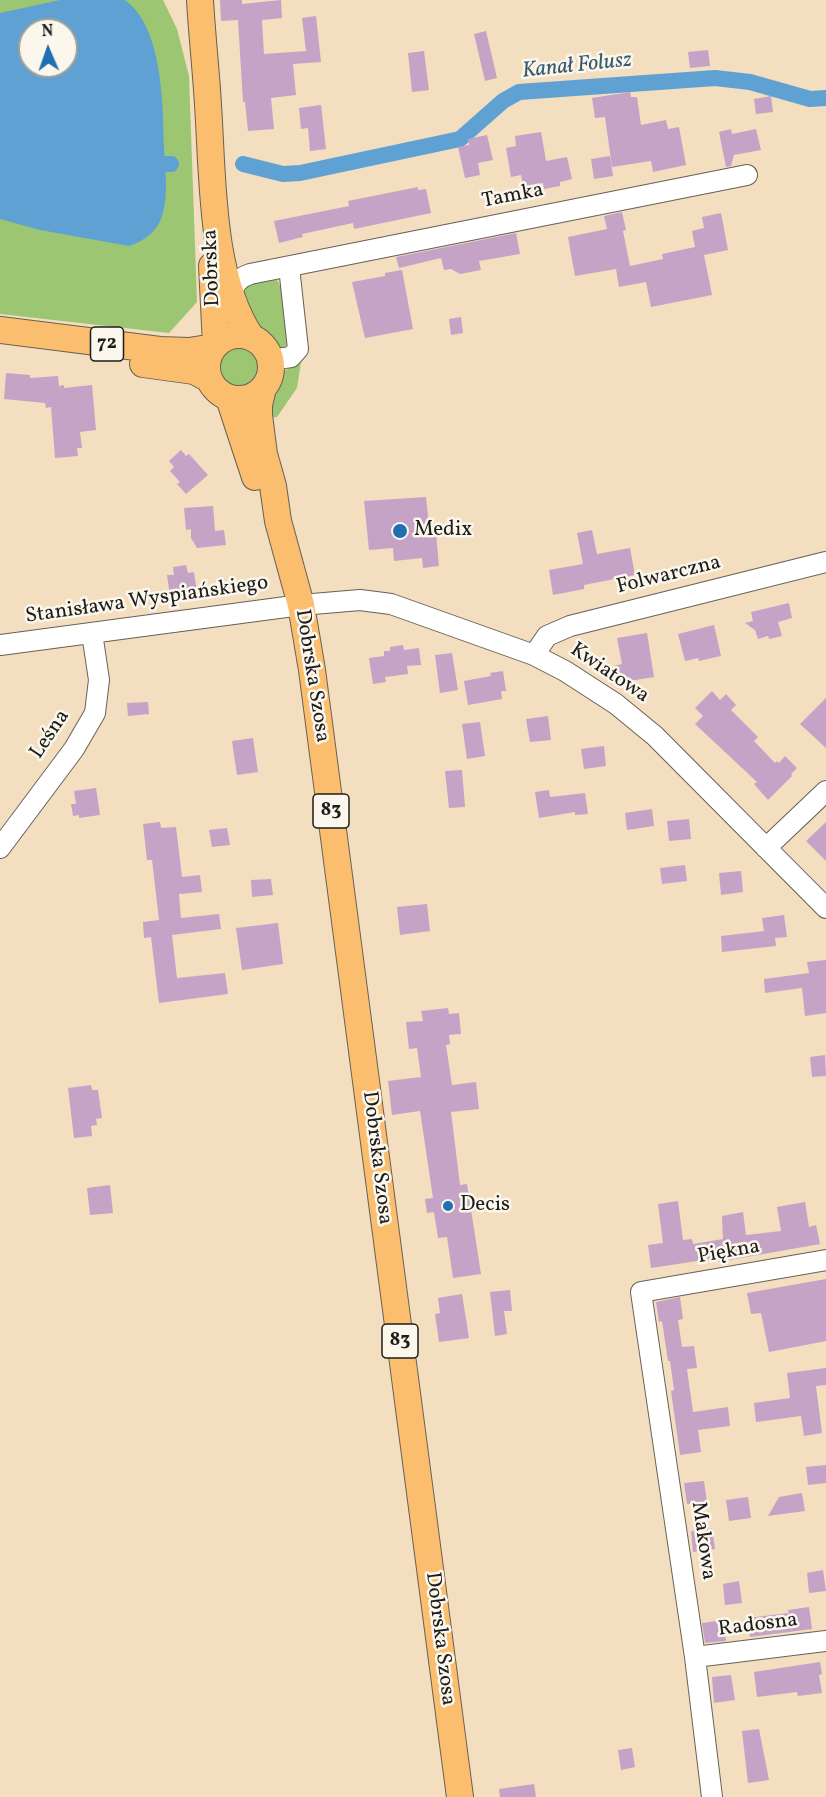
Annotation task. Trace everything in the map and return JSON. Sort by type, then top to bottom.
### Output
[{"type":"main road","name":"Dobrska","points":[[183,0],[205,69]]},
{"type":"main road","name":"Dobrska","points":[[201,0],[212,191],[211,263],[215,346]]},
{"type":"main road","name":"Dobrska","points":[[212,191],[220,248],[231,294],[242,323],[251,337]]},
{"type":"main road","name":"72","points":[[0,330],[160,351],[189,351],[215,346],[232,336],[251,337]]},
{"type":"main road","points":[[229,398],[247,398],[256,395],[269,380],[271,360],[267,350],[251,337]]},
{"type":"main road","name":"72","points":[[0,345],[194,371],[209,379],[220,394],[229,398]]},
{"type":"main road","points":[[209,379],[207,362],[215,346]]},
{"type":"main road","name":"Dobrska Szosa","points":[[263,388],[259,405],[260,431],[278,521],[301,605],[341,884],[460,1797]]},
{"type":"main road","name":"Dobrska Szosa","points":[[229,398],[259,490],[278,521]]},
{"type":"street","name":"Tamka","points":[[231,294],[235,284],[250,273],[747,175]]},
{"type":"street","points":[[271,360],[291,357],[298,349],[289,267]]},
{"type":"street","name":"Folwarczna","points":[[534,655],[547,636],[570,626],[826,562]]},
{"type":"street","name":"Kwiatowa","points":[[301,605],[370,600],[391,604],[534,655],[590,687],[616,704],[655,736],[826,908]]},
{"type":"street","name":"Stanisława Wyspiańskiego","points":[[0,645],[301,605]]},
{"type":"street","name":"Leśna","points":[[0,848],[74,749],[95,713],[99,680],[93,633]]},
{"type":"street","points":[[766,848],[826,791]]},
{"type":"street","name":"Piękna","points":[[641,1292],[826,1260]]},
{"type":"street","name":"Makowa","points":[[641,1292],[695,1657],[712,1797]]},
{"type":"street","name":"Radosna","points":[[695,1657],[826,1641]]},
{"type":"green space","points":[[0,0],[163,0],[177,29],[189,76],[197,302],[169,333],[0,314]]},
{"type":"green space","points":[[269,275],[277,280],[284,299],[289,341],[282,350],[277,350],[264,332],[254,329],[241,283]]},
{"type":"green space","points":[[239,345],[255,351],[261,367],[255,383],[239,389],[223,383],[217,367],[223,351]]},
{"type":"green space","points":[[301,362],[297,388],[277,417],[269,418],[273,390],[280,373]]},
{"type":"water","points":[[60,0],[125,0],[138,12],[147,29],[158,68],[163,111],[166,182],[162,216],[157,227],[145,239],[129,246],[40,230],[0,219],[0,13]]},
{"type":"building","points":[[220,0],[242,0],[242,4],[281,0],[282,18],[262,20],[264,54],[306,51],[302,18],[316,16],[321,62],[293,64],[296,95],[271,98],[274,129],[248,131],[245,102],[243,102],[238,20],[221,21]]},
{"type":"building","points":[[486,31],[497,78],[485,81],[474,34]]},
{"type":"building","points":[[708,50],[710,66],[690,68],[688,52]]},
{"type":"building","points":[[424,51],[429,90],[412,92],[408,53]]},
{"type":"building","points":[[630,92],[631,97],[637,97],[641,125],[666,120],[668,129],[679,127],[686,165],[653,172],[651,161],[612,167],[605,117],[595,118],[592,98]]},
{"type":"building","points":[[771,96],[773,112],[756,114],[754,99]]},
{"type":"building","points":[[321,105],[326,149],[310,151],[308,128],[301,129],[299,108]]},
{"type":"building","points":[[731,129],[732,134],[756,129],[761,150],[734,155],[731,166],[726,167],[719,132]]},
{"type":"building","points":[[541,132],[546,161],[567,157],[572,179],[560,182],[560,186],[544,189],[543,183],[523,186],[521,175],[511,177],[506,148],[516,146],[515,136]]},
{"type":"building","points":[[487,135],[493,160],[478,163],[480,175],[465,178],[458,147],[469,145],[468,139]]},
{"type":"building","points":[[610,156],[613,176],[594,179],[591,159]]},
{"type":"building","points":[[418,187],[418,190],[426,189],[431,213],[354,229],[353,223],[302,234],[303,237],[279,243],[274,221],[349,206],[348,201]]},
{"type":"building","points":[[622,212],[630,266],[663,259],[662,254],[695,247],[692,231],[704,228],[702,217],[721,213],[728,250],[704,255],[712,295],[651,307],[646,282],[619,287],[616,269],[575,276],[568,237],[607,229],[604,216]]},
{"type":"building","points":[[516,233],[520,254],[479,261],[481,270],[460,274],[451,269],[444,270],[441,258],[399,268],[396,257]]},
{"type":"building","points":[[402,270],[413,329],[365,338],[352,282],[385,276],[385,273]]},
{"type":"building","points":[[461,317],[463,333],[451,335],[449,319]]},
{"type":"building","points":[[6,373],[30,375],[30,378],[58,376],[59,386],[64,385],[64,388],[92,385],[96,430],[80,432],[82,448],[77,448],[78,456],[55,458],[51,407],[46,408],[45,403],[4,399]]},
{"type":"building","points":[[181,450],[186,456],[189,454],[208,475],[186,494],[177,484],[180,482],[170,471],[174,467],[169,461]]},
{"type":"building","name":"Medix","points":[[426,497],[430,534],[436,533],[439,566],[423,568],[422,558],[394,561],[393,548],[369,550],[364,501]]},
{"type":"building","points":[[213,506],[215,531],[224,530],[226,545],[197,548],[191,538],[191,529],[186,530],[184,508]]},
{"type":"building","points":[[592,530],[597,554],[630,548],[635,575],[584,585],[584,589],[553,595],[549,570],[583,564],[577,533]]},
{"type":"building","points":[[186,565],[188,573],[194,572],[197,592],[170,596],[167,575],[174,575],[173,567]]},
{"type":"building","points":[[789,603],[792,618],[778,622],[782,636],[758,639],[755,630],[745,623],[753,621],[751,612]]},
{"type":"building","points":[[714,625],[721,656],[699,661],[698,658],[685,661],[678,634]]},
{"type":"building","points":[[647,633],[654,677],[617,683],[614,666],[622,664],[617,638]]},
{"type":"building","points":[[403,645],[404,650],[419,648],[421,665],[407,666],[408,674],[385,677],[386,682],[373,684],[369,658],[384,656],[384,651],[390,651],[390,647]]},
{"type":"building","points":[[452,653],[458,690],[440,693],[435,655]]},
{"type":"building","points":[[503,671],[506,691],[501,691],[502,699],[468,705],[464,681],[491,676],[490,673]]},
{"type":"building","points":[[712,691],[720,700],[726,694],[736,705],[731,710],[758,737],[754,741],[775,763],[777,761],[779,763],[785,756],[797,768],[768,800],[754,784],[757,782],[695,724],[703,716],[695,708]]},
{"type":"building","points":[[826,698],[826,748],[800,724]]},
{"type":"building","points":[[148,702],[149,714],[128,716],[127,703]]},
{"type":"building","points":[[548,716],[551,740],[530,742],[526,719]]},
{"type":"building","points":[[480,722],[485,756],[467,759],[462,724]]},
{"type":"building","points":[[253,738],[258,772],[237,775],[232,741]]},
{"type":"building","points":[[604,746],[606,766],[584,769],[581,749]]},
{"type":"building","points":[[462,770],[465,807],[449,808],[445,771]]},
{"type":"building","points":[[96,788],[100,815],[79,818],[79,815],[73,816],[71,804],[76,804],[74,791]]},
{"type":"building","points":[[549,790],[550,797],[585,793],[588,814],[575,815],[575,812],[539,818],[535,792]]},
{"type":"building","points":[[652,809],[654,826],[627,830],[625,813]]},
{"type":"building","points":[[689,819],[691,839],[669,841],[667,821]]},
{"type":"building","points":[[160,822],[161,828],[176,827],[182,877],[200,875],[202,892],[179,894],[181,918],[219,914],[221,929],[172,935],[177,978],[225,973],[228,994],[159,1003],[151,937],[144,938],[143,922],[159,920],[152,860],[147,860],[143,824]]},
{"type":"building","points":[[826,822],[826,861],[806,841]]},
{"type":"building","points":[[227,828],[230,845],[212,847],[209,830]]},
{"type":"building","points":[[685,865],[687,881],[662,884],[660,868]]},
{"type":"building","points":[[741,871],[743,892],[721,895],[719,873]]},
{"type":"building","points":[[271,879],[273,895],[252,897],[251,880]]},
{"type":"building","points":[[427,904],[430,931],[400,935],[397,907]]},
{"type":"building","points":[[784,915],[787,937],[775,938],[776,946],[722,952],[721,936],[764,931],[762,918]]},
{"type":"building","points":[[278,923],[283,964],[242,970],[236,928]]},
{"type":"building","points":[[826,960],[826,1013],[805,1016],[802,988],[765,993],[764,979],[809,973],[807,962]]},
{"type":"building","points":[[448,1008],[449,1014],[459,1013],[461,1034],[449,1035],[450,1044],[446,1045],[452,1085],[476,1082],[479,1109],[451,1112],[460,1185],[467,1184],[481,1274],[453,1278],[447,1237],[438,1238],[434,1212],[427,1213],[425,1199],[433,1198],[420,1111],[392,1115],[388,1081],[421,1077],[417,1048],[409,1049],[406,1022],[423,1021],[421,1011]]},
{"type":"building","points":[[825,1055],[826,1076],[812,1077],[810,1057]]},
{"type":"building","points":[[91,1085],[92,1090],[98,1090],[102,1118],[96,1119],[97,1125],[91,1126],[92,1136],[74,1138],[68,1088]]},
{"type":"building","points":[[110,1185],[113,1213],[90,1215],[87,1188]]},
{"type":"building","points":[[678,1201],[683,1240],[692,1239],[693,1244],[723,1239],[722,1216],[743,1212],[746,1235],[781,1231],[777,1207],[805,1202],[809,1227],[816,1225],[820,1244],[718,1262],[717,1258],[651,1268],[648,1245],[663,1243],[658,1204]]},
{"type":"building","points":[[826,1279],[826,1341],[769,1352],[761,1313],[751,1314],[747,1293]]},
{"type":"building","points":[[510,1290],[512,1311],[504,1311],[507,1334],[495,1336],[490,1292]]},
{"type":"building","points":[[462,1294],[469,1338],[439,1342],[435,1314],[440,1313],[438,1298]]},
{"type":"building","points":[[680,1297],[683,1319],[678,1320],[682,1347],[694,1346],[697,1368],[687,1369],[693,1412],[728,1407],[730,1426],[698,1430],[701,1452],[680,1455],[671,1391],[674,1390],[670,1361],[668,1361],[662,1321],[659,1322],[656,1302]]},
{"type":"building","points":[[826,1368],[826,1385],[816,1386],[822,1433],[804,1436],[801,1416],[756,1422],[754,1403],[790,1398],[787,1373]]},
{"type":"building","points":[[826,1465],[826,1483],[808,1485],[806,1467]]},
{"type":"building","points":[[704,1481],[707,1502],[687,1504],[684,1483]]},
{"type":"building","points":[[802,1493],[805,1511],[768,1516],[779,1497]]},
{"type":"building","points":[[748,1497],[751,1518],[729,1521],[726,1500]]},
{"type":"building","points":[[712,1528],[715,1549],[693,1552],[691,1531]]},
{"type":"building","points":[[823,1570],[826,1591],[809,1593],[807,1573]]},
{"type":"building","points":[[739,1581],[742,1603],[725,1605],[723,1584]]},
{"type":"building","points":[[809,1607],[812,1629],[750,1637],[748,1618],[789,1613],[788,1610]]},
{"type":"building","points":[[724,1620],[726,1641],[705,1643],[702,1623]]},
{"type":"building","points":[[820,1662],[822,1674],[819,1675],[822,1693],[798,1696],[797,1692],[757,1697],[754,1672]]},
{"type":"building","points":[[731,1675],[735,1700],[714,1703],[712,1677]]},
{"type":"building","points":[[759,1729],[769,1780],[748,1783],[742,1731]]},
{"type":"building","points":[[632,1748],[635,1767],[621,1770],[618,1750]]},
{"type":"building","points":[[534,1784],[536,1797],[500,1797],[499,1789]]},
{"type":"waterway","name":"Kanał Folusz","points":[[243,164],[283,174],[300,173],[460,139],[503,101],[519,92],[715,78],[750,82],[810,99],[826,98]]},
{"type":"waterway","name":"Kanał Folusz","points":[[165,164],[171,164]]},
{"type":"place","name":"Medix","points":[[400,531]]},
{"type":"place","name":"Decis","points":[[448,1206]]}]
